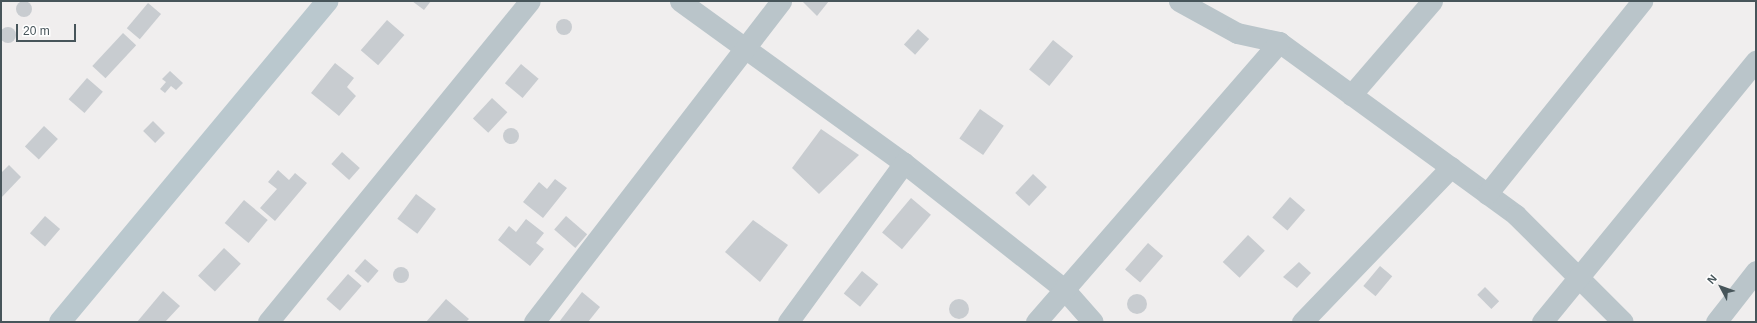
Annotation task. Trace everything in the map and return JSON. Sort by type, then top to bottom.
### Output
[{"type":"street","points":[[60,322],[326,1]]},
{"type":"street","points":[[268,322],[530,1]]},
{"type":"street","points":[[680,1],[744,50],[904,163],[1063,288],[1093,322]]},
{"type":"street","points":[[534,322],[781,1]]},
{"type":"street","points":[[1179,1],[1236,33],[1279,42],[1516,215],[1623,322]]},
{"type":"street","points":[[1351,95],[1432,1]]},
{"type":"street","points":[[1487,194],[1642,1]]},
{"type":"street","points":[[1036,322],[1063,288],[1279,42]]},
{"type":"street","points":[[1542,322],[1756,61]]},
{"type":"street","points":[[788,322],[904,163]]},
{"type":"street","points":[[1302,322],[1451,167]]},
{"type":"street","points":[[1716,322],[1756,271]]},
{"type":"building","points":[[21,1],[27,1],[32,6],[30,15],[27,17],[21,17],[16,12],[16,6]]},
{"type":"building","points":[[412,1],[431,1],[424,10]]},
{"type":"building","points":[[802,1],[829,1],[817,16]]},
{"type":"building","points":[[148,3],[161,14],[140,39],[127,28]]},
{"type":"building","points":[[561,19],[567,19],[572,24],[570,33],[567,35],[561,35],[556,30],[556,24]]},
{"type":"building","points":[[387,20],[404,35],[378,65],[361,50]]},
{"type":"building","points":[[8,27],[14,29],[16,35],[14,41],[8,43],[2,41],[0,35],[2,29]]},
{"type":"building","points":[[918,29],[929,39],[915,55],[904,45]]},
{"type":"building","points":[[123,33],[136,45],[105,78],[92,66]]},
{"type":"building","points":[[1053,40],[1073,56],[1049,86],[1029,70]]},
{"type":"building","points":[[335,63],[354,78],[347,87],[356,96],[339,116],[311,93]]},
{"type":"building","points":[[521,64],[539,79],[523,98],[505,83]]},
{"type":"building","points":[[170,71],[183,83],[176,90],[171,86],[165,93],[160,89],[166,82],[162,79]]},
{"type":"building","points":[[87,78],[103,92],[84,113],[69,99]]},
{"type":"building","points":[[492,98],[507,112],[488,133],[473,118]]},
{"type":"building","points":[[980,109],[1004,126],[983,155],[959,138]]},
{"type":"building","points":[[153,121],[165,133],[155,143],[143,131]]},
{"type":"building","points":[[44,126],[58,139],[39,159],[25,146]]},
{"type":"building","points":[[508,128],[514,128],[519,133],[517,142],[514,144],[508,144],[503,139],[503,133]]},
{"type":"building","points":[[821,129],[859,155],[819,194],[792,168]]},
{"type":"building","points":[[342,152],[360,168],[349,180],[331,164]]},
{"type":"building","points":[[9,165],[21,177],[1,198],[1,173]]},
{"type":"building","points":[[278,170],[289,180],[295,173],[307,183],[275,221],[260,208],[277,189],[268,182]]},
{"type":"building","points":[[1033,174],[1047,187],[1029,206],[1015,193]]},
{"type":"building","points":[[555,179],[567,188],[543,218],[523,202],[539,182],[547,189]]},
{"type":"building","points":[[416,194],[436,209],[417,234],[397,219]]},
{"type":"building","points":[[1290,197],[1305,210],[1287,230],[1272,217]]},
{"type":"building","points":[[911,198],[931,215],[902,249],[882,232]]},
{"type":"building","points":[[244,200],[268,220],[248,243],[225,223]]},
{"type":"building","points":[[45,216],[60,229],[45,246],[30,233]]},
{"type":"building","points":[[566,216],[587,234],[575,248],[554,230]]},
{"type":"building","points":[[526,219],[544,233],[536,243],[544,249],[530,266],[498,240],[509,226],[516,232]]},
{"type":"building","points":[[753,220],[788,245],[760,282],[725,252]]},
{"type":"building","points":[[1248,235],[1265,251],[1240,278],[1223,262]]},
{"type":"building","points":[[1148,243],[1163,256],[1140,283],[1125,269]]},
{"type":"building","points":[[224,248],[241,264],[215,291],[198,276]]},
{"type":"building","points":[[365,259],[379,271],[368,283],[355,271]]},
{"type":"building","points":[[1299,262],[1311,273],[1297,288],[1283,277]]},
{"type":"building","points":[[1380,266],[1392,276],[1376,296],[1363,286]]},
{"type":"building","points":[[398,267],[404,267],[409,272],[407,281],[404,283],[398,283],[393,278],[393,272]]},
{"type":"building","points":[[862,271],[878,284],[860,307],[844,294]]},
{"type":"building","points":[[348,274],[362,286],[340,311],[326,299]]},
{"type":"building","points":[[1485,287],[1499,301],[1491,309],[1477,295]]},
{"type":"building","points":[[163,291],[180,306],[165,322],[137,322]]},
{"type":"building","points":[[582,292],[600,307],[588,322],[559,322]]},
{"type":"building","points":[[1137,294],[1144,297],[1147,304],[1144,311],[1137,314],[1130,311],[1127,304],[1130,297]]},
{"type":"building","points":[[446,299],[469,319],[466,322],[426,322]]},
{"type":"building","points":[[959,299],[966,302],[969,309],[966,316],[959,319],[952,316],[949,309],[952,302]]}]
